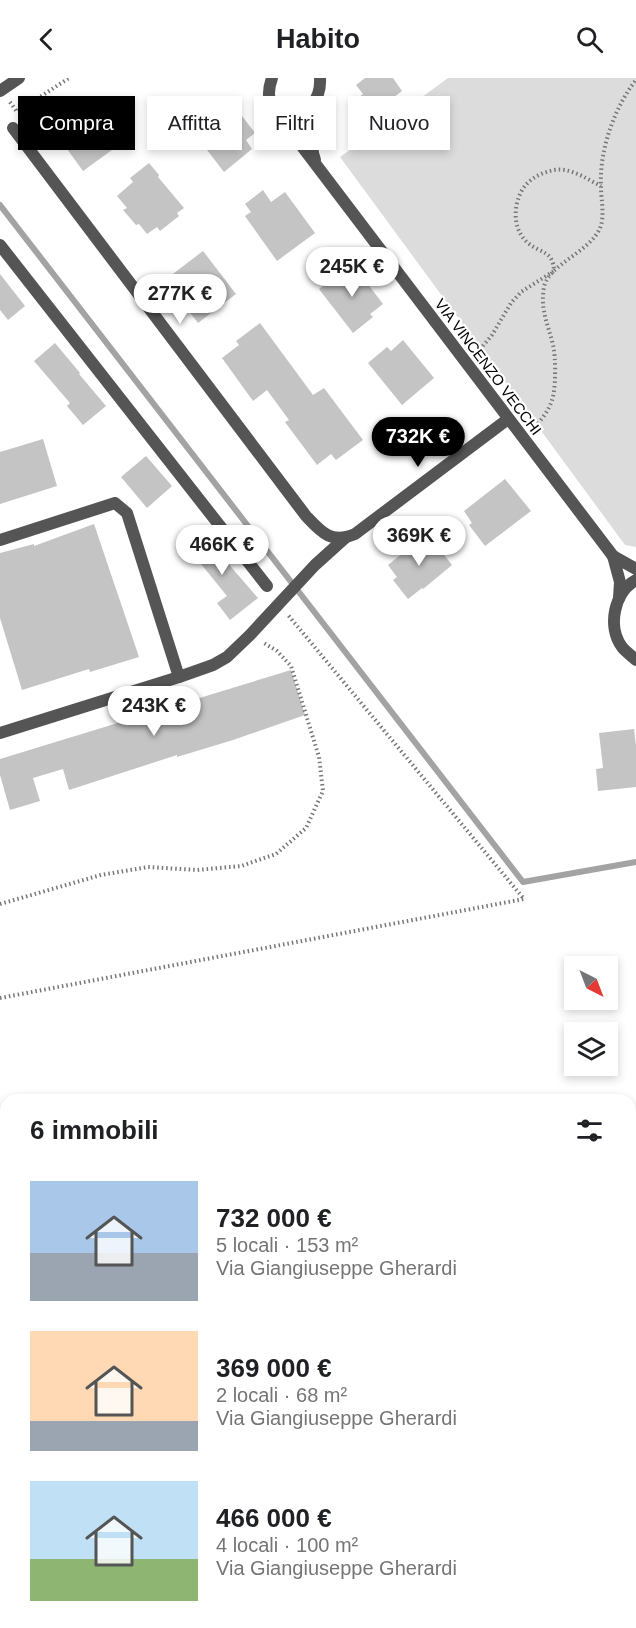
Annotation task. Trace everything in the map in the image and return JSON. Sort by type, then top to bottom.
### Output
[{"type":"street","points":[[1,91],[19,78]]},
{"type":"street","points":[[269,96],[268,88],[272,78]]},
{"type":"street","name":"VIA VINCENZO VECCHI","points":[[318,96],[320,78]]},
{"type":"street","points":[[13,128],[306,516],[322,534],[340,538],[355,534],[508,419]]},
{"type":"street","name":"VIA VINCENZO VECCHI","points":[[304,150],[508,419],[527,434],[613,556],[620,582],[619,598],[614,615],[615,628],[621,646],[636,660]]},
{"type":"street","name":"VIA VINCENZO VECCHI","points":[[311,150],[317,167]]},
{"type":"street","points":[[0,245],[267,586]]},
{"type":"street","points":[[0,540],[115,503],[127,513],[179,676]]},
{"type":"street","points":[[0,733],[213,665],[227,657],[340,538]]},
{"type":"street","name":"VIA VINCENZO VECCHI","points":[[613,556],[636,569]]},
{"type":"street","points":[[619,598],[636,580]]},
{"type":"path","points":[[1,91],[17,112],[69,78]]},
{"type":"path","points":[[467,365],[492,335],[511,303],[521,292],[554,271],[590,242],[601,227],[603,158],[610,129],[620,104],[636,80]]},
{"type":"path","points":[[527,434],[542,420],[553,399],[554,347],[543,312],[545,285],[554,271],[554,262],[549,256],[527,243],[519,231],[515,216],[517,201],[525,185],[541,173],[560,169],[582,176],[601,186]]},
{"type":"path","points":[[0,998],[524,899],[279,604]]},
{"type":"path","points":[[0,904],[101,875],[148,867],[197,870],[241,866],[276,854],[306,828],[323,791],[320,757],[291,666],[276,651],[250,635]]},
{"type":"shaded area","points":[[448,78],[636,78],[636,547],[625,545],[340,157],[350,150],[450,150],[450,96],[423,96]]},
{"type":"building","points":[[365,78],[393,78],[402,91],[396,96],[360,96],[363,94],[356,85]]},
{"type":"building","points":[[242,116],[254,132],[246,140],[252,149],[224,172],[207,150],[242,150]]},
{"type":"building","points":[[68,150],[112,150],[83,171]]},
{"type":"building","points":[[149,163],[184,208],[177,213],[179,216],[160,231],[157,227],[147,234],[123,210],[127,208],[117,196],[133,182],[130,178]]},
{"type":"building","points":[[263,190],[271,202],[285,192],[315,233],[277,261],[245,216],[251,212],[245,204]]},
{"type":"building","points":[[203,251],[236,294],[198,323],[165,280]]},
{"type":"building","points":[[354,266],[383,304],[370,314],[373,317],[353,333],[319,289],[339,273],[341,276]]},
{"type":"building","points":[[0,274],[25,306],[8,320],[0,310]]},
{"type":"building","points":[[260,323],[313,395],[324,388],[363,440],[336,460],[331,454],[317,465],[285,422],[289,420],[267,390],[253,401],[222,358],[239,345],[236,341]]},
{"type":"building","points":[[403,340],[434,378],[402,405],[368,363],[387,347],[391,351]]},
{"type":"building","points":[[55,343],[106,406],[83,425],[67,406],[70,403],[34,361]]},
{"type":"building","points":[[43,439],[57,486],[0,504],[0,452]]},
{"type":"building","points":[[146,456],[172,486],[147,508],[121,477]]},
{"type":"building","points":[[505,479],[531,511],[485,546],[469,525],[472,523],[464,511]]},
{"type":"building","points":[[94,524],[139,657],[90,672],[89,669],[22,690],[0,618],[0,553],[34,544],[34,546]]},
{"type":"building","points":[[200,531],[258,598],[230,620],[217,603],[227,596],[184,543]]},
{"type":"building","points":[[424,536],[434,549],[437,546],[452,565],[408,599],[393,580],[397,577],[388,565]]},
{"type":"building","points":[[291,670],[305,715],[233,740],[177,757],[177,755],[69,790],[63,769],[33,778],[40,801],[10,810],[0,775],[0,759]]},
{"type":"building","points":[[634,729],[636,787],[598,791],[596,769],[603,768],[599,733]]},
{"type":"waterway","points":[[0,205],[523,882],[636,862]]}]
